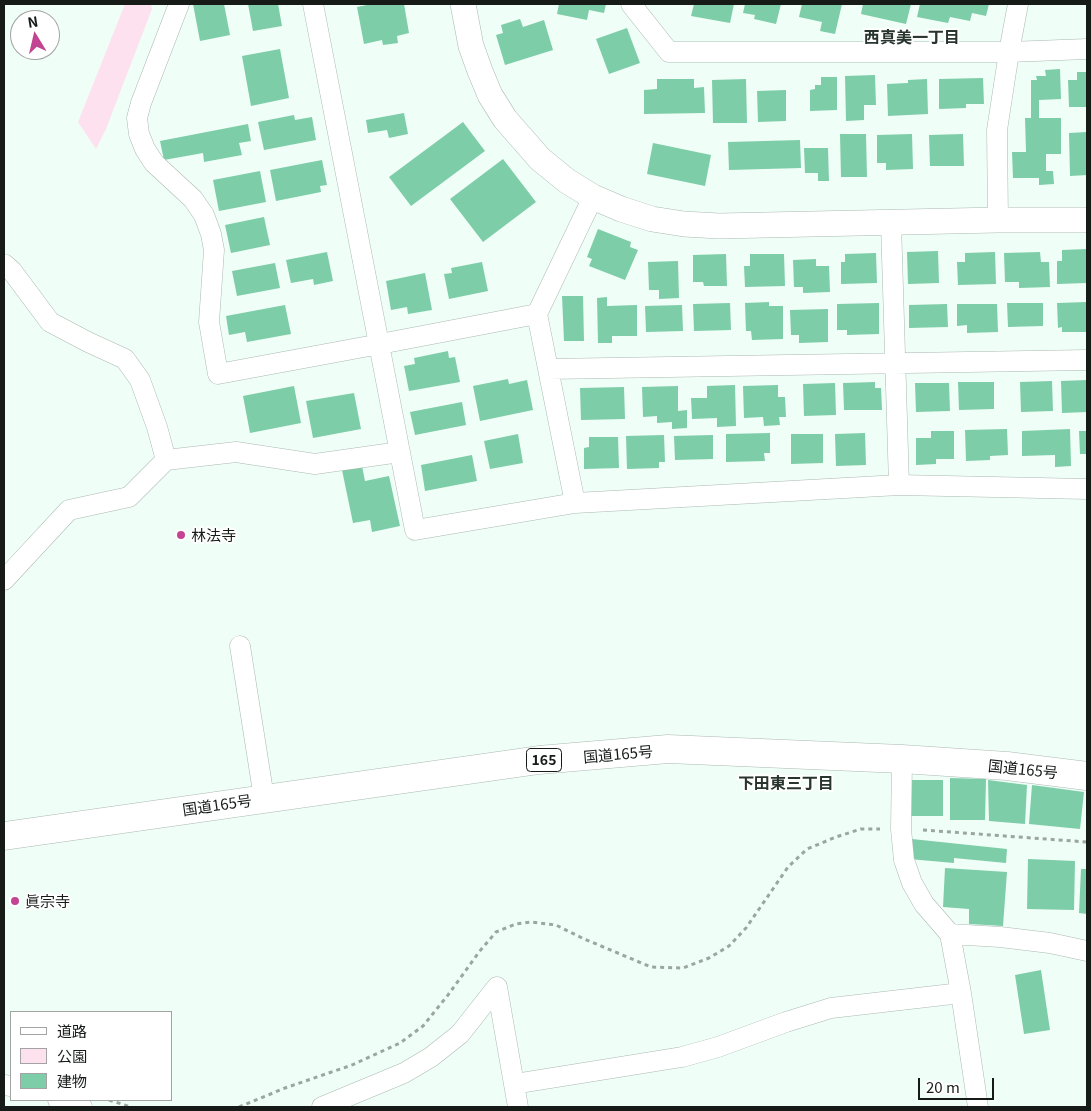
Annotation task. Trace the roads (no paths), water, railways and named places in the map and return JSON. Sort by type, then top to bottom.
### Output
[{"type":"highway","name":"国道165号","points":[[4,836],[539,760],[668,749],[902,758],[1007,766],[1087,776]]},
{"type":"street","points":[[179,4],[137,118],[139,134],[145,149],[154,163],[193,199],[204,215],[211,234],[214,250],[209,322],[218,374],[537,314]]},
{"type":"street","points":[[313,4],[415,530],[576,502],[899,485],[1087,489]]},
{"type":"street","points":[[463,4],[471,46],[480,71],[490,94],[506,119],[540,160],[567,181],[593,197],[621,209],[652,219],[684,224],[719,226],[1087,220]]},
{"type":"street","points":[[631,4],[669,52],[1009,52],[1087,49]]},
{"type":"street","points":[[998,220],[997,130],[1018,4]]},
{"type":"street","points":[[576,502],[537,314],[593,197]]},
{"type":"street","points":[[891,222],[899,485]]},
{"type":"street","points":[[4,264],[12,271],[50,322],[125,359],[140,380],[157,427],[166,460]]},
{"type":"street","points":[[549,369],[1087,360]]},
{"type":"street","points":[[4,580],[69,510],[129,497],[166,460],[236,452],[315,464],[400,452]]},
{"type":"street","points":[[240,646],[264,798]]},
{"type":"street","points":[[902,758],[901,828],[904,860],[912,883],[924,904],[950,934],[961,992],[978,1107]]},
{"type":"street","points":[[950,934],[1050,943],[1087,951]]},
{"type":"street","points":[[328,1106],[404,1074],[431,1058],[460,1034],[497,988],[518,1107]]},
{"type":"street","points":[[514,1084],[682,1057],[718,1047],[831,1008],[961,992]]},
{"type":"street","points":[[61,1101],[82,1107]]},
{"type":"place","name":"林法寺","points":[[181,535]]},
{"type":"place","name":"眞宗寺","points":[[15,901]]},
{"type":"district","name":"西真美一丁目","points":[[912,37]]},
{"type":"district","name":"下田東三丁目","points":[[786,783]]}]
